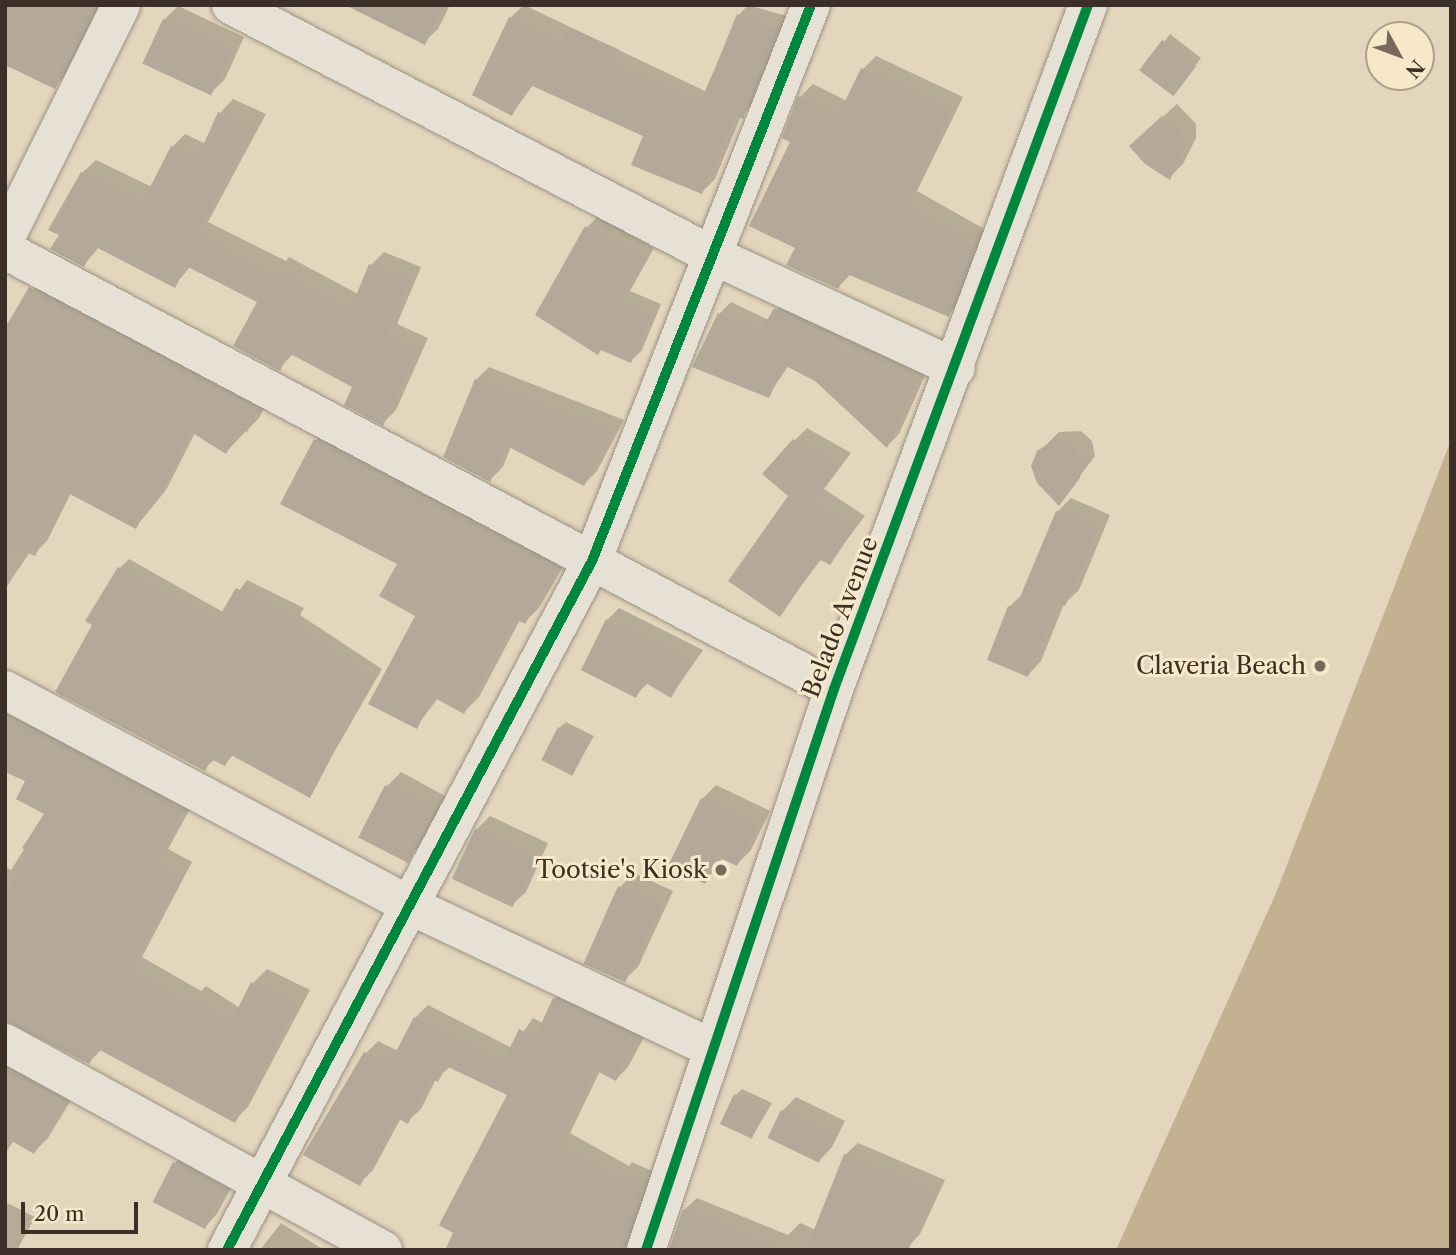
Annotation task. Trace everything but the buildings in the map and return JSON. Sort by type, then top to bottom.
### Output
[{"type":"street","points":[[5,239],[121,5]]},
{"type":"street","points":[[230,5],[710,254],[956,368]]},
{"type":"street","points":[[227,1250],[592,561],[710,254],[811,5]]},
{"type":"street","name":"Belado Avenue","points":[[646,1250],[834,689],[956,368],[1088,5]]},
{"type":"street","points":[[5,250],[834,689]]},
{"type":"street","points":[[5,690],[409,905],[712,1048]]},
{"type":"street","points":[[5,1043],[383,1250]]},
{"type":"shaded area","points":[[1451,440],[1451,1250],[1116,1250],[1276,893]]},
{"type":"cycle path","points":[[227,1250],[592,561],[811,5]]},
{"type":"cycle path","points":[[646,1250],[834,689],[1088,5]]},
{"type":"place","name":"Claveria Beach","points":[[1320,666]]},
{"type":"place","name":"Tootsie's Kiosk","points":[[721,870]]}]
